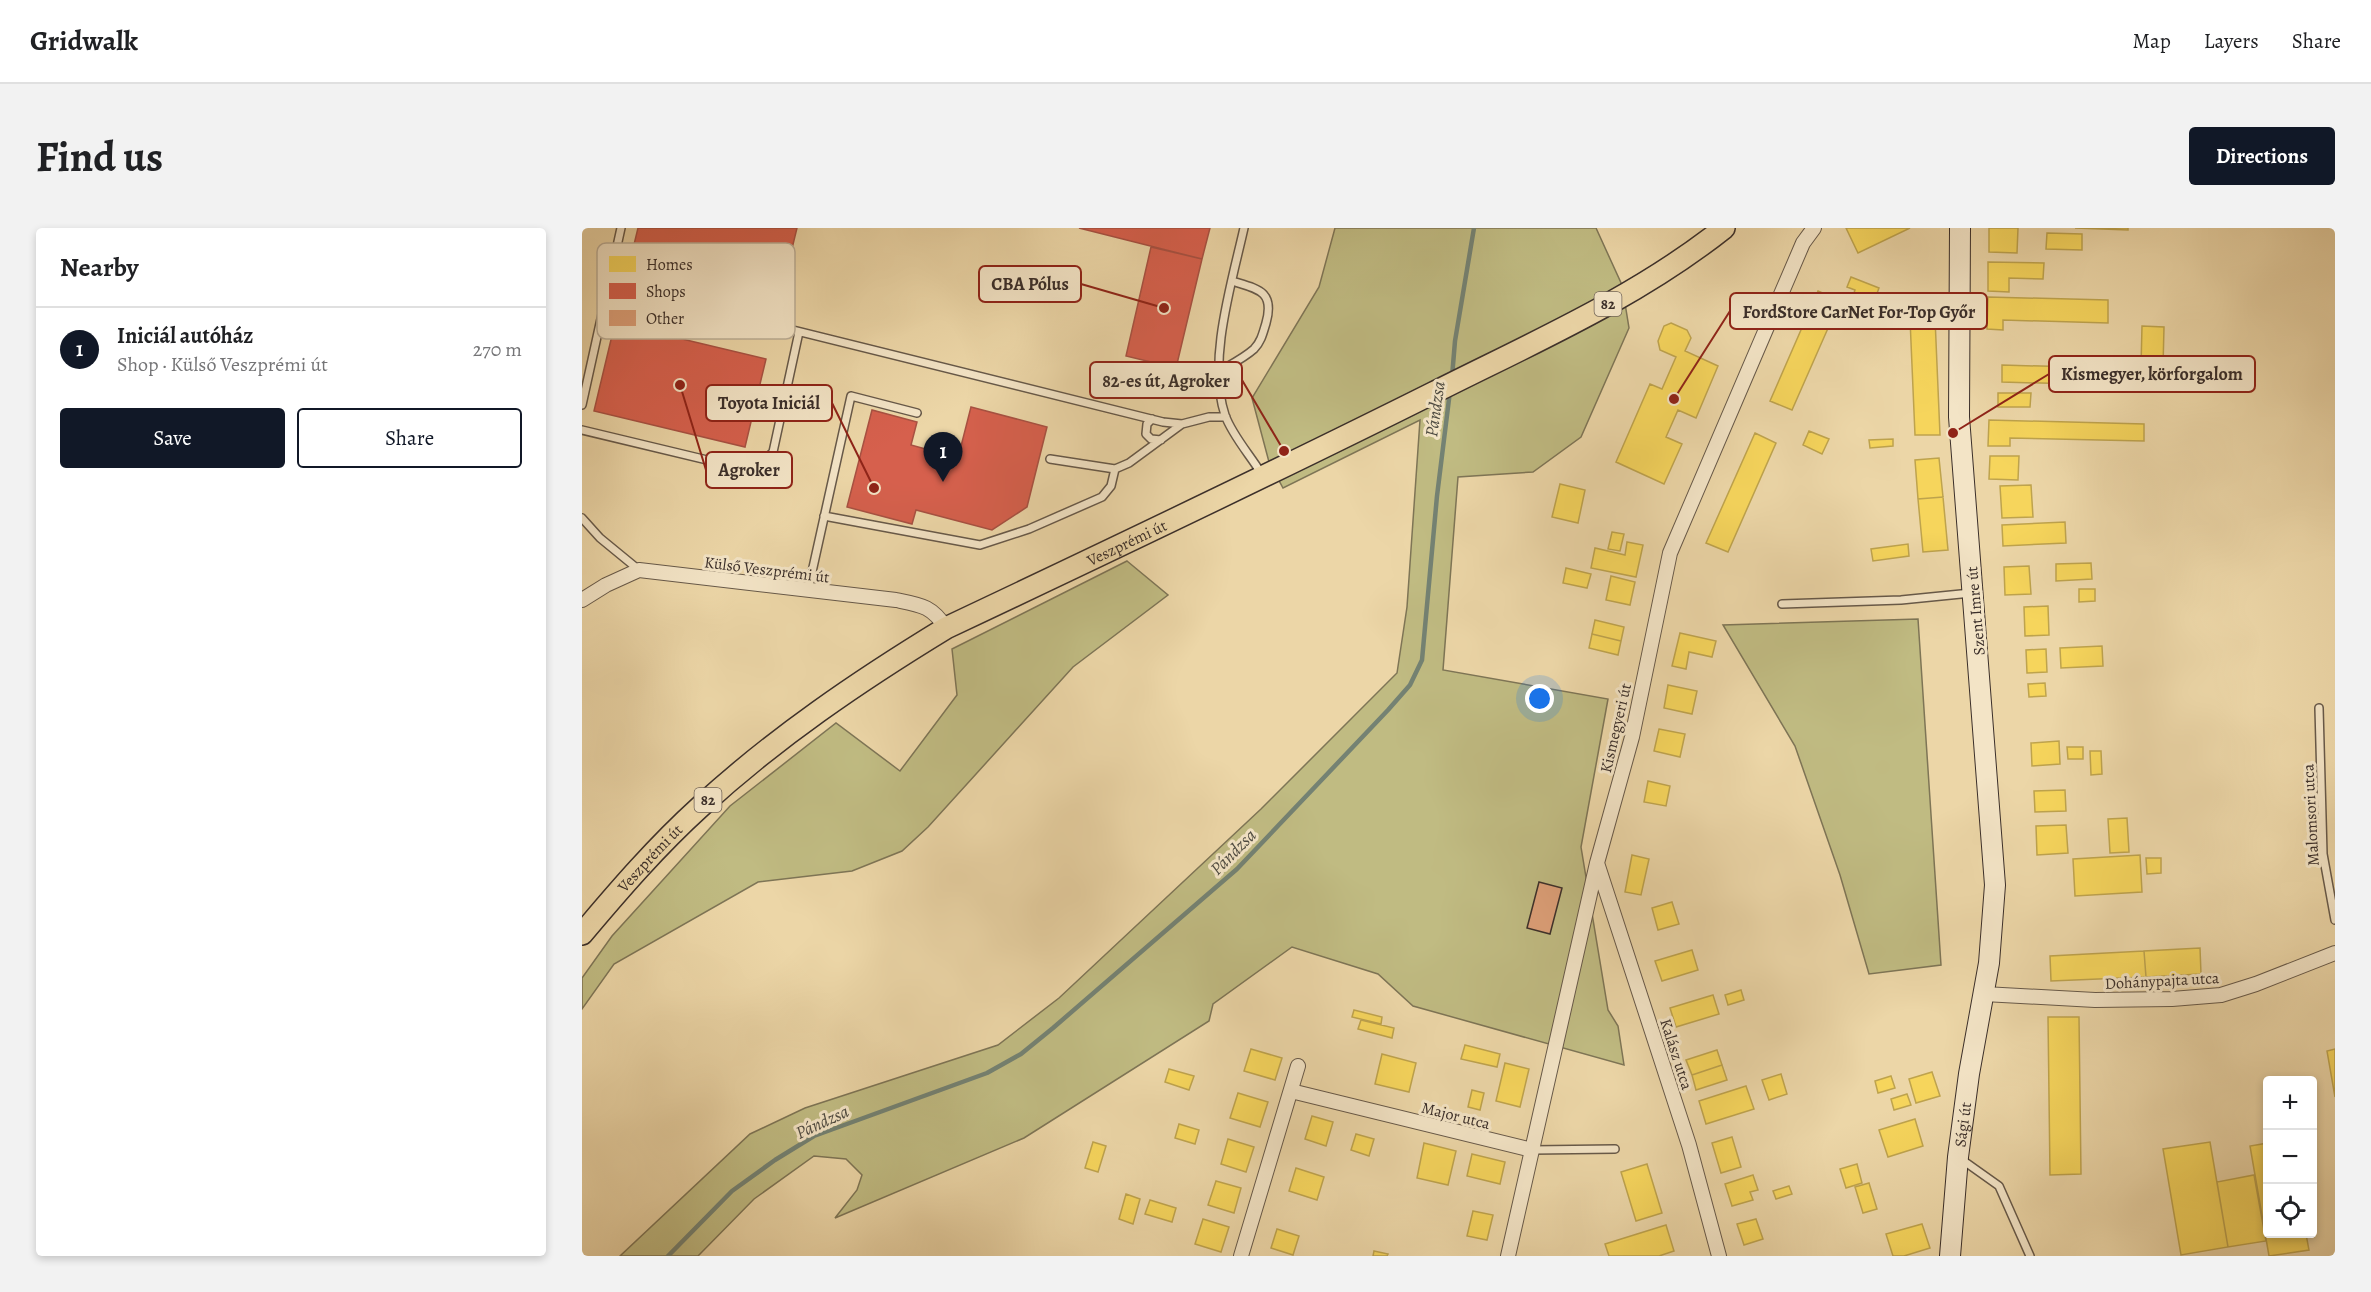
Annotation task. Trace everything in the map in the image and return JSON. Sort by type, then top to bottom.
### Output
[{"type":"main road","name":"Veszprémi út","points":[[582,934],[660,846],[740,772],[789,732],[853,687],[946,628],[1264,478],[1485,368],[1642,286],[1689,256],[1724,228]]},
{"type":"main road","name":"Szent Imre út","points":[[1960,228],[1959,417],[1995,885],[1984,993]]},
{"type":"main road","name":"Sági út","points":[[1950,1256],[1958,1157],[1969,1074],[1984,993]]},
{"type":"street","name":"Kismegyeri út","points":[[1508,1256],[1597,863],[1632,737],[1670,553],[1803,243],[1814,228]]},
{"type":"street","name":"Külső Veszprémi út","points":[[639,570],[920,605],[936,613],[946,628]]},
{"type":"street","points":[[582,600],[606,585],[639,570]]},
{"type":"street","name":"Kalász utca","points":[[1597,863],[1689,1145],[1719,1256]]},
{"type":"street","name":"Dohánypajta utca","points":[[1984,993],[2095,1000],[2172,999],[2221,995],[2335,953]]},
{"type":"street","points":[[1241,1256],[1298,1066]]},
{"type":"street","name":"Major utca","points":[[1291,1091],[1532,1150]]},
{"type":"lane","points":[[618,243],[621,228]]},
{"type":"lane","points":[[1244,228],[1219,352],[1220,399],[1226,417],[1264,478]]},
{"type":"lane","points":[[1218,372],[1256,347],[1262,337],[1269,313],[1268,300],[1265,295],[1259,290],[1232,281]]},
{"type":"lane","points":[[795,331],[1152,419],[1182,424]]},
{"type":"lane","points":[[582,430],[753,471],[773,452],[799,332]]},
{"type":"lane","points":[[582,405],[597,335]]},
{"type":"lane","points":[[808,590],[851,396],[917,413]]},
{"type":"lane","points":[[1050,459],[1115,469],[1129,463],[1182,424],[1209,417],[1226,417]]},
{"type":"lane","points":[[1152,419],[1147,424],[1146,434],[1153,440],[1161,440]]},
{"type":"lane","points":[[824,516],[980,545],[1029,529],[1102,496],[1111,486],[1115,469]]},
{"type":"lane","points":[[582,518],[600,538],[639,570]]},
{"type":"lane","points":[[1782,604],[1901,600],[1974,593]]},
{"type":"lane","name":"Malomsori utca","points":[[2319,708],[2323,854],[2335,920]]},
{"type":"lane","name":"Major utca","points":[[1532,1150],[1615,1149]]},
{"type":"lane","points":[[1958,1157],[1999,1186],[2030,1256]]},
{"type":"shaded area","points":[[1335,228],[1596,228],[1622,285],[1629,328],[1581,437],[1533,472],[1458,477],[1443,670],[1608,699],[1581,847],[1608,1010],[1618,1026],[1624,1065],[1413,1006],[1378,974],[1292,947],[1213,1004],[1209,1021],[1024,1138],[835,1218],[857,1190],[862,1175],[846,1159],[814,1156],[754,1199],[698,1256],[620,1256],[750,1134],[805,1108],[998,1045],[1059,998],[1261,809],[1397,673],[1407,607],[1420,420],[1283,488],[1269,462],[1252,398],[1319,287]]},
{"type":"shaded area","points":[[1127,561],[1168,595],[1073,667],[928,827],[902,851],[852,871],[758,882],[614,964],[582,1009],[582,978],[612,936],[730,806],[836,723],[900,771],[957,695],[952,649]]},
{"type":"shaded area","points":[[1918,619],[1941,965],[1869,974],[1840,875],[1795,746],[1723,625]]},
{"type":"building: Homes","points":[[1846,228],[1910,228],[1858,253]]},
{"type":"building: Homes","points":[[1989,228],[2018,228],[2017,253],[1989,252]]},
{"type":"building: Homes","points":[[2075,228],[2128,228],[2128,230]]},
{"type":"building: Homes","points":[[2047,233],[2082,234],[2082,250],[2046,249]]},
{"type":"building: Homes","points":[[1988,262],[2044,263],[2043,279],[2009,278],[2009,292],[1988,291]]},
{"type":"building: Homes","points":[[1851,277],[1879,288],[1873,304],[1853,296],[1855,290],[1847,287]]},
{"type":"building: Homes","points":[[1818,291],[1840,301],[1792,410],[1770,401]]},
{"type":"building: Homes","points":[[1988,297],[2108,300],[2108,323],[2003,320],[2003,330],[1987,329]]},
{"type":"building: Homes","points":[[1935,318],[1940,435],[1915,435],[1910,319]]},
{"type":"building: Homes","points":[[1671,323],[1687,330],[1691,338],[1685,351],[1718,366],[1696,418],[1678,410],[1666,437],[1682,444],[1664,484],[1616,462],[1650,384],[1662,389],[1676,357],[1660,350],[1658,341],[1664,326]]},
{"type":"building: Homes","points":[[2142,326],[2164,327],[2163,367],[2141,367]]},
{"type":"building: Homes","points":[[2002,365],[2111,368],[2111,385],[2002,382]]},
{"type":"building: Homes","points":[[1998,393],[2031,393],[2030,407],[1998,407]]},
{"type":"building: Homes","points":[[1989,420],[2144,424],[2144,441],[2010,438],[2010,446],[1988,446]]},
{"type":"building: Homes","points":[[1809,431],[1829,439],[1822,454],[1803,445]]},
{"type":"building: Homes","points":[[1755,433],[1776,443],[1728,552],[1706,543]]},
{"type":"building: Homes","points":[[1893,439],[1893,446],[1870,448],[1869,440]]},
{"type":"building: Homes","points":[[1990,456],[2019,456],[2018,480],[1989,479]]},
{"type":"building: Homes","points":[[1939,458],[1943,497],[1918,499],[1915,460]]},
{"type":"building: Homes","points":[[1560,484],[1585,490],[1578,523],[1552,517]]},
{"type":"building: Homes","points":[[2031,485],[2033,517],[2002,518],[2000,486]]},
{"type":"building: Homes","points":[[1943,497],[1948,550],[1923,552],[1918,499]]},
{"type":"building: Homes","points":[[2065,522],[2066,543],[2003,546],[2002,525]]},
{"type":"building: Homes","points":[[1612,532],[1624,534],[1620,551],[1608,549]]},
{"type":"building: Homes","points":[[1627,542],[1643,545],[1636,577],[1591,568],[1595,548],[1625,555]]},
{"type":"building: Homes","points":[[1908,544],[1909,556],[1873,561],[1871,549]]},
{"type":"building: Homes","points":[[2091,563],[2092,579],[2056,581],[2056,564]]},
{"type":"building: Homes","points":[[2029,566],[2031,594],[2005,595],[2004,567]]},
{"type":"building: Homes","points":[[1566,568],[1591,574],[1587,588],[1563,583]]},
{"type":"building: Homes","points":[[1611,576],[1635,582],[1630,605],[1606,600]]},
{"type":"building: Homes","points":[[2079,589],[2095,589],[2095,601],[2079,602]]},
{"type":"building: Homes","points":[[2048,606],[2049,635],[2025,636],[2024,607]]},
{"type":"building: Homes","points":[[1595,620],[1624,627],[1621,641],[1592,634]]},
{"type":"building: Homes","points":[[1680,633],[1716,641],[1712,657],[1689,652],[1686,669],[1672,666]]},
{"type":"building: Homes","points":[[1592,634],[1621,641],[1618,655],[1589,648]]},
{"type":"building: Homes","points":[[2102,646],[2103,666],[2061,668],[2060,648]]},
{"type":"building: Homes","points":[[2046,649],[2047,672],[2027,673],[2026,650]]},
{"type":"building: Homes","points":[[2045,683],[2046,696],[2029,697],[2028,684]]},
{"type":"building: Homes","points":[[1668,685],[1697,691],[1692,714],[1664,708]]},
{"type":"building: Homes","points":[[1659,729],[1685,734],[1680,757],[1654,751]]},
{"type":"building: Homes","points":[[2059,741],[2060,764],[2032,766],[2031,743]]},
{"type":"building: Homes","points":[[2067,747],[2083,747],[2083,759],[2068,759]]},
{"type":"building: Homes","points":[[2090,751],[2101,751],[2102,774],[2091,775]]},
{"type":"building: Homes","points":[[1648,781],[1670,786],[1666,806],[1644,802]]},
{"type":"building: Homes","points":[[2065,790],[2066,811],[2035,812],[2034,791]]},
{"type":"building: Homes","points":[[2127,818],[2129,852],[2110,853],[2108,819]]},
{"type":"building: Homes","points":[[2066,825],[2068,853],[2037,855],[2036,826]]},
{"type":"building: Homes","points":[[1632,855],[1649,859],[1641,895],[1625,892]]},
{"type":"building: Homes","points":[[2140,855],[2142,892],[2075,896],[2073,859]]},
{"type":"building: Homes","points":[[2146,858],[2161,858],[2161,873],[2147,874]]},
{"type":"building: Homes","points":[[1672,902],[1679,924],[1658,930],[1652,908]]},
{"type":"building: Homes","points":[[2200,948],[2201,974],[2146,977],[2144,951]]},
{"type":"building: Homes","points":[[1692,950],[1698,970],[1662,981],[1655,961]]},
{"type":"building: Homes","points":[[2144,951],[2146,977],[2051,981],[2050,956]]},
{"type":"building: Homes","points":[[1741,990],[1744,1000],[1728,1005],[1725,995]]},
{"type":"building: Homes","points":[[1713,995],[1719,1014],[1676,1027],[1670,1008]]},
{"type":"building: Homes","points":[[1354,1010],[1382,1017],[1381,1024],[1352,1017]]},
{"type":"building: Homes","points":[[2048,1017],[2079,1017],[2081,1174],[2050,1175]]},
{"type":"building: Homes","points":[[1361,1020],[1394,1028],[1392,1038],[1358,1029]]},
{"type":"building: Homes","points":[[1465,1045],[1500,1054],[1497,1067],[1461,1059]]},
{"type":"building: Homes","points":[[1251,1049],[1282,1058],[1275,1080],[1244,1071]]},
{"type":"building: Homes","points":[[2335,1049],[2335,1097],[2327,1051]]},
{"type":"building: Homes","points":[[1717,1050],[1722,1065],[1692,1075],[1686,1060]]},
{"type":"building: Homes","points":[[1382,1054],[1416,1063],[1409,1092],[1375,1084]]},
{"type":"building: Homes","points":[[1505,1063],[1529,1069],[1520,1107],[1496,1101]]},
{"type":"building: Homes","points":[[1722,1065],[1727,1080],[1696,1090],[1692,1075]]},
{"type":"building: Homes","points":[[1169,1069],[1194,1076],[1189,1090],[1165,1082]]},
{"type":"building: Homes","points":[[1932,1072],[1940,1096],[1916,1103],[1909,1079]]},
{"type":"building: Homes","points":[[1781,1074],[1787,1094],[1769,1100],[1762,1080]]},
{"type":"building: Homes","points":[[1891,1076],[1895,1088],[1878,1093],[1875,1081]]},
{"type":"building: Homes","points":[[1746,1086],[1754,1109],[1706,1124],[1699,1101]]},
{"type":"building: Homes","points":[[1472,1090],[1484,1093],[1480,1110],[1468,1107]]},
{"type":"building: Homes","points":[[1238,1093],[1268,1102],[1260,1127],[1230,1118]]},
{"type":"building: Homes","points":[[1907,1094],[1911,1105],[1894,1110],[1891,1099]]},
{"type":"building: Homes","points":[[1312,1116],[1333,1122],[1326,1146],[1305,1139]]},
{"type":"building: Homes","points":[[1915,1119],[1923,1146],[1888,1157],[1879,1130]]},
{"type":"building: Homes","points":[[1179,1124],[1199,1130],[1195,1144],[1175,1138]]},
{"type":"building: Homes","points":[[1356,1134],[1374,1139],[1369,1156],[1351,1150]]},
{"type":"building: Homes","points":[[1732,1137],[1741,1167],[1721,1173],[1712,1143]]},
{"type":"building: Homes","points":[[1228,1139],[1254,1147],[1246,1172],[1221,1164]]},
{"type":"building: Homes","points":[[1093,1142],[1106,1146],[1098,1172],[1085,1168]]},
{"type":"building: Homes","points":[[2210,1142],[2228,1247],[2181,1255],[2163,1149]]},
{"type":"building: Homes","points":[[1424,1143],[1456,1151],[1448,1185],[1417,1178]]},
{"type":"building: Homes","points":[[2263,1144],[2263,1221],[2250,1146]]},
{"type":"building: Homes","points":[[1472,1154],[1505,1162],[1500,1184],[1467,1176]]},
{"type":"building: Homes","points":[[1647,1164],[1662,1213],[1636,1221],[1621,1172]]},
{"type":"building: Homes","points":[[1857,1164],[1862,1183],[1846,1188],[1840,1169]]},
{"type":"building: Homes","points":[[1296,1168],[1324,1177],[1317,1200],[1289,1191]]},
{"type":"building: Homes","points":[[1753,1175],[1758,1190],[1750,1192],[1753,1200],[1732,1206],[1725,1184]]},
{"type":"building: Homes","points":[[2254,1175],[2263,1224],[2263,1238],[2266,1241],[2228,1247],[2217,1182]]},
{"type":"building: Homes","points":[[1216,1181],[1241,1188],[1234,1213],[1208,1205]]},
{"type":"building: Homes","points":[[1869,1183],[1877,1209],[1863,1213],[1855,1187]]},
{"type":"building: Homes","points":[[1789,1186],[1792,1194],[1776,1199],[1773,1191]]},
{"type":"building: Homes","points":[[1126,1194],[1140,1199],[1133,1224],[1119,1219]]},
{"type":"building: Homes","points":[[1150,1200],[1176,1208],[1172,1222],[1145,1214]]},
{"type":"building: Homes","points":[[1473,1211],[1493,1215],[1487,1240],[1467,1236]]},
{"type":"building: Homes","points":[[1203,1219],[1229,1227],[1221,1252],[1195,1244]]},
{"type":"building: Homes","points":[[1756,1219],[1763,1239],[1744,1245],[1737,1224]]},
{"type":"building: Homes","points":[[1922,1224],[1930,1248],[1904,1256],[1893,1256],[1886,1234]]},
{"type":"building: Homes","points":[[1666,1225],[1674,1251],[1659,1256],[1609,1256],[1605,1244]]},
{"type":"building: Homes","points":[[1277,1229],[1299,1236],[1293,1255],[1271,1248]]},
{"type":"building: Homes","points":[[2266,1238],[2307,1238],[2309,1250],[2269,1256]]},
{"type":"building: Homes","points":[[1374,1251],[1388,1254],[1387,1256],[1373,1256]]},
{"type":"building: Shops","points":[[638,228],[797,228],[793,243],[634,243]]},
{"type":"building: Shops","points":[[1079,228],[1210,228],[1202,259]]},
{"type":"building: Shops","points":[[1151,247],[1202,259],[1176,368],[1126,356]]},
{"type":"building: Shops","points":[[611,339],[682,339],[766,359],[745,447],[594,411]]},
{"type":"building: Shops","points":[[971,407],[1047,427],[1027,507],[992,530],[916,510],[912,524],[847,507],[872,410],[917,422],[911,445],[958,458]]},
{"type":"building: Other","points":[[1539,882],[1562,888],[1550,934],[1527,928]]},
{"type":"waterway","name":"Pándzsa","points":[[1452,377],[1455,341],[1474,228]]},
{"type":"waterway","name":"Pándzsa","points":[[668,1256],[732,1191],[814,1136],[987,1073],[1021,1054],[1237,869],[1388,710],[1410,685],[1422,660],[1437,496],[1450,391]]},
{"type":"place","name":"CBA Pólus","points":[[1164,308]]},
{"type":"place","name":"Agroker","points":[[680,385]]},
{"type":"place","name":"FordStore CarNet For-Top Győr","points":[[1674,399]]},
{"type":"place","name":"Kismegyer, körforgalom","points":[[1953,433]]},
{"type":"place","name":"82-es út, Agroker","points":[[1284,451]]},
{"type":"place","name":"Iniciál autóház","points":[[943,482]]},
{"type":"place","name":"Toyota Iniciál","points":[[874,488]]}]
